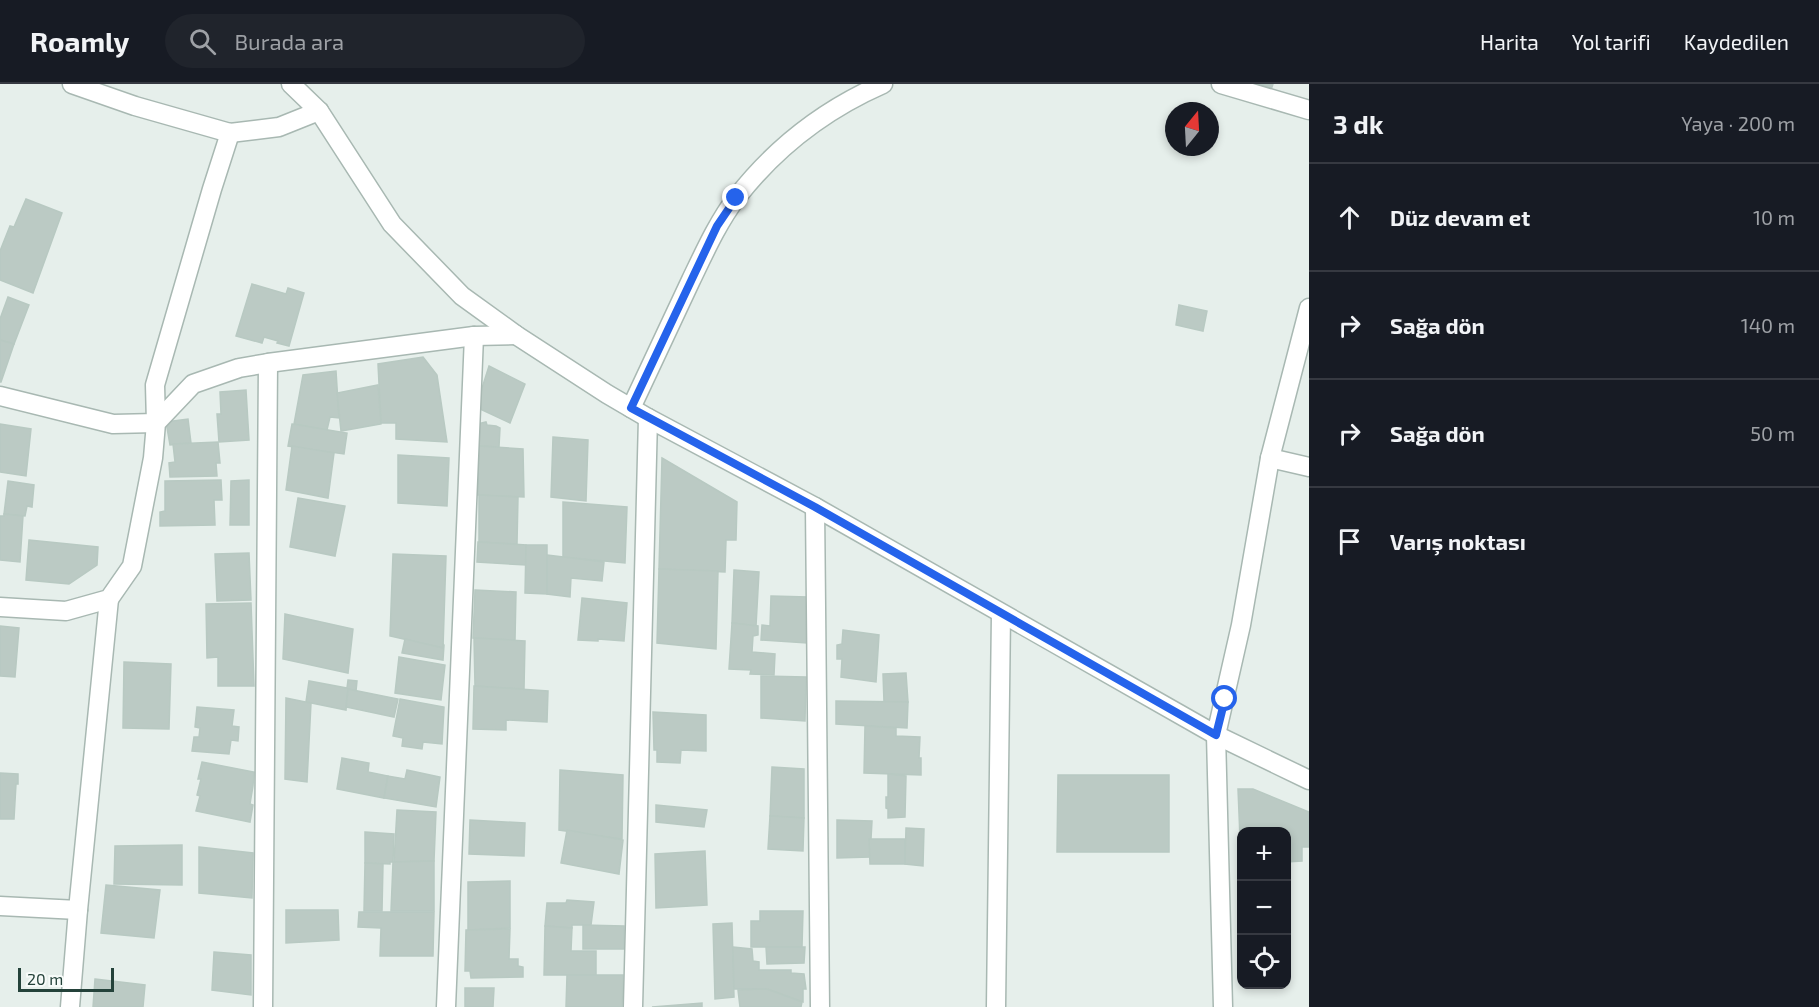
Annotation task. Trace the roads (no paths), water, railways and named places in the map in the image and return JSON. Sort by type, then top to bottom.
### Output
[{"type":"street","points":[[72,84],[135,106],[230,133],[279,127],[319,111]]},
{"type":"street","points":[[291,84],[319,111],[392,224],[462,296],[516,335],[648,418],[815,507],[1216,735],[1309,780]]},
{"type":"street","points":[[631,408],[717,226],[736,198],[783,147],[810,125],[839,106],[883,84]]},
{"type":"street","points":[[1221,84],[1309,110]]},
{"type":"street","points":[[70,1007],[110,599],[132,566],[153,458],[156,423],[155,385],[230,133]]},
{"type":"street","points":[[1223,1007],[1216,735],[1241,625],[1270,458],[1309,308]]},
{"type":"street","points":[[0,396],[113,424],[156,423],[193,384],[239,368],[474,336],[516,335]]},
{"type":"street","points":[[446,1007],[474,336]]},
{"type":"street","points":[[263,1007],[268,363]]},
{"type":"street","points":[[633,1007],[648,418]]},
{"type":"street","points":[[1270,458],[1309,467]]},
{"type":"street","points":[[815,507],[820,1007]]},
{"type":"street","points":[[0,607],[66,611],[110,599]]},
{"type":"street","points":[[996,1007],[1001,614]]},
{"type":"street","points":[[0,906],[78,910]]}]
